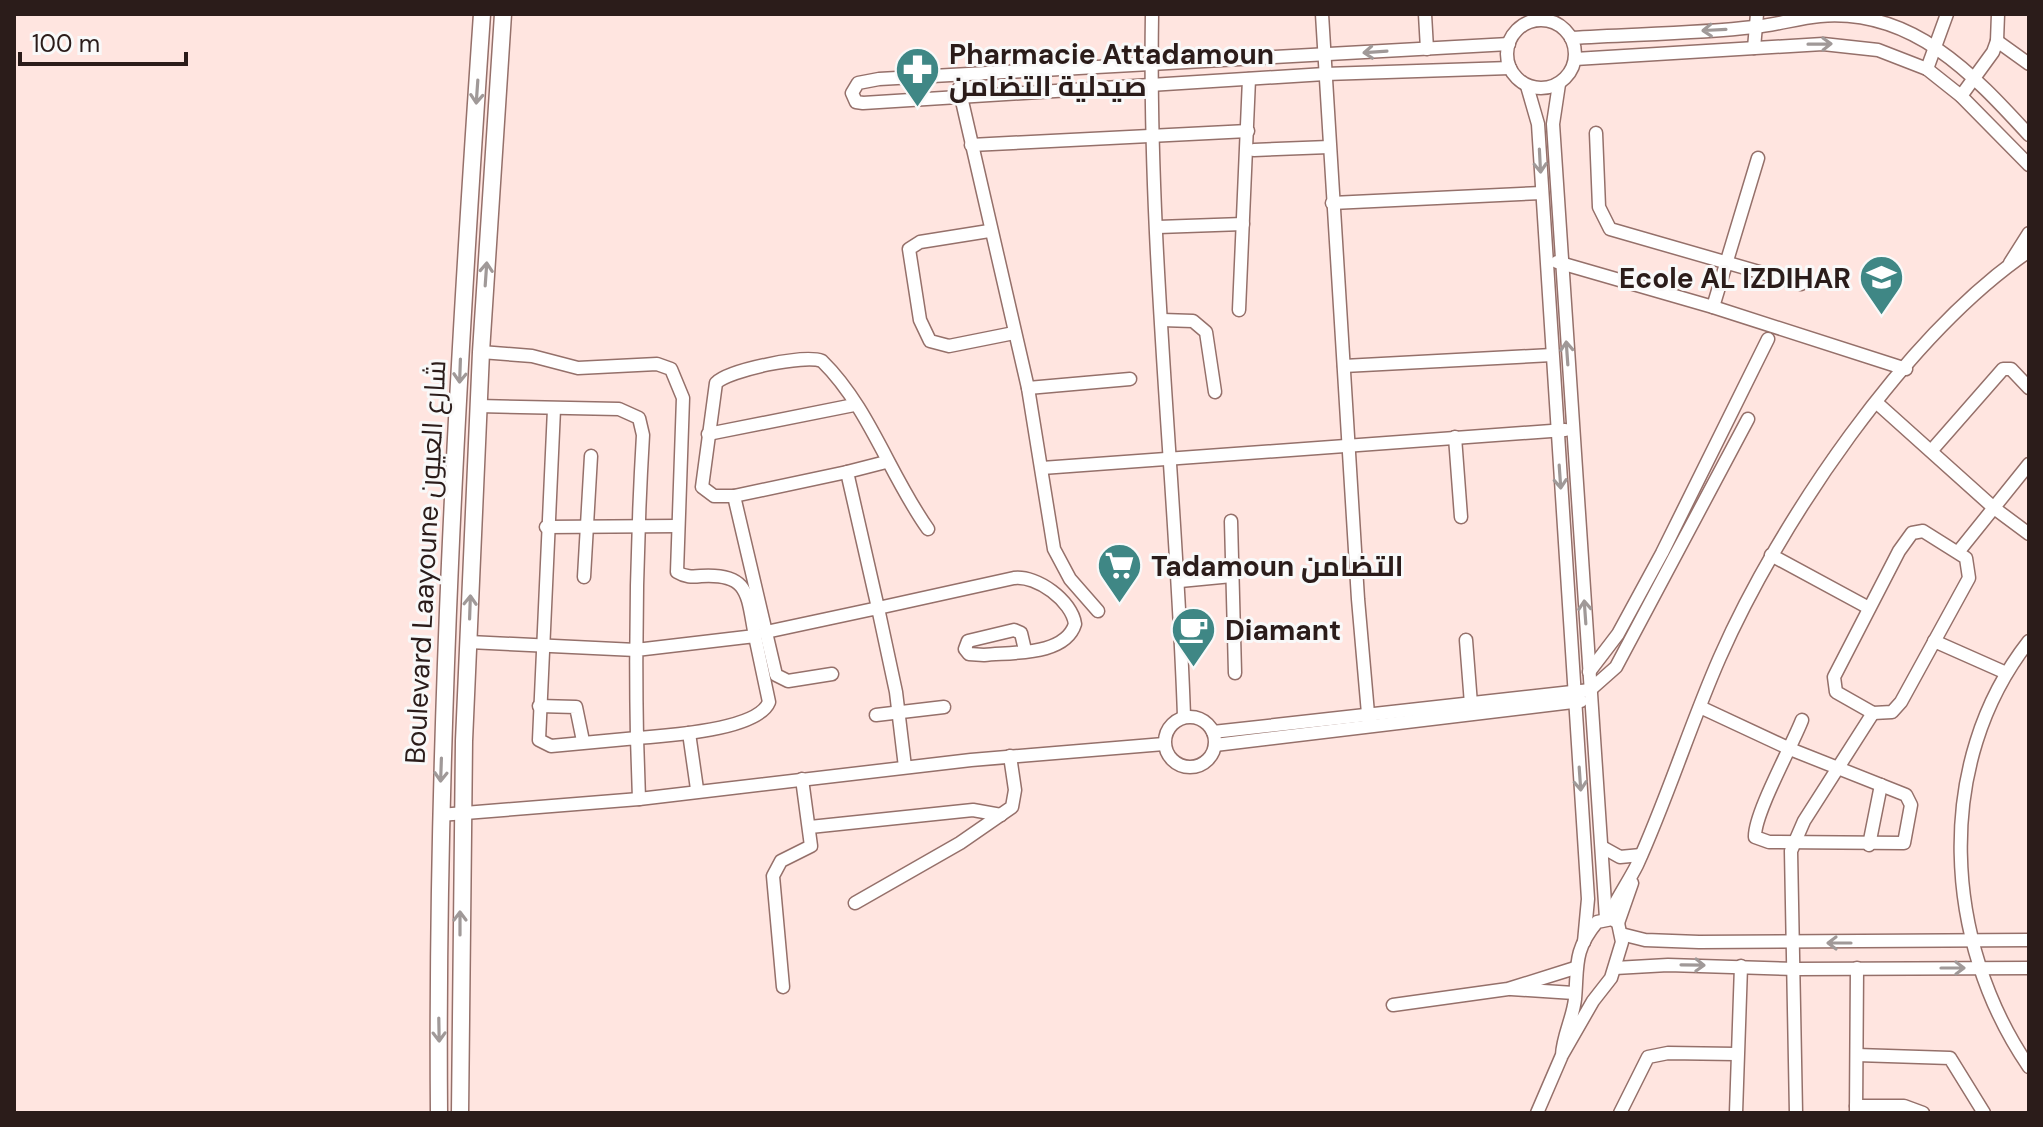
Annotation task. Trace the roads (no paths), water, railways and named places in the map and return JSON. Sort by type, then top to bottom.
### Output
[{"type":"street","name":"Boulevard Laayoune شارع العيون","points":[[439,1113],[440,815],[463,293],[482,14]]},
{"type":"street","name":"Boulevard Laayoune شارع العيون","points":[[460,1113],[461,814],[478,406],[503,14]]},
{"type":"street","points":[[1152,14],[1151,66],[1162,320],[1180,581],[1184,716]]},
{"type":"street","points":[[1322,14],[1368,720]]},
{"type":"street","points":[[1425,14],[1427,49]]},
{"type":"street","points":[[1927,69],[1947,14]]},
{"type":"street","points":[[1961,96],[1997,41],[1998,14]]},
{"type":"street","points":[[1571,38],[1822,16],[1858,18],[1913,33],[1936,46],[1975,77],[2029,135]]},
{"type":"street","points":[[1537,1113],[1562,1055],[1615,968],[1590,695],[1553,124],[1559,84],[1575,59],[1571,38],[1562,27],[1549,18],[1531,18],[1509,44],[1510,68],[1527,86],[1537,114],[1588,899],[1584,942],[1575,968],[1575,995],[1562,1055]]},
{"type":"street","points":[[1754,48],[1756,21]]},
{"type":"street","points":[[1997,41],[2029,64]]},
{"type":"street","points":[[1509,44],[868,80],[854,86],[852,98],[863,103],[1325,74],[1510,68]]},
{"type":"street","points":[[1575,59],[1852,45],[1878,50],[1927,69],[1961,96],[2029,165]]},
{"type":"street","points":[[1083,70],[1083,89]]},
{"type":"street","points":[[957,77],[989,231],[1028,388],[1054,549],[1070,579],[1098,611]]},
{"type":"street","points":[[1239,310],[1249,79]]},
{"type":"street","points":[[1527,86],[1538,89],[1559,84]]},
{"type":"street","points":[[971,145],[1248,131]]},
{"type":"street","points":[[1596,133],[1599,207],[1610,229],[1801,284]]},
{"type":"street","points":[[1254,150],[1329,147]]},
{"type":"street","points":[[1713,307],[1758,158]]},
{"type":"street","points":[[1332,203],[1542,193]]},
{"type":"street","points":[[1158,227],[1243,224]]},
{"type":"street","points":[[989,231],[920,242],[909,249],[908,263],[920,320],[930,341],[941,346],[1014,333]]},
{"type":"street","points":[[2009,266],[2029,233]]},
{"type":"street","points":[[1613,923],[1700,707],[1771,555],[1877,403],[1971,298],[2029,251]]},
{"type":"street","points":[[1546,259],[1713,307],[1906,369]]},
{"type":"street","points":[[1162,320],[1193,321],[1206,332],[1215,392]]},
{"type":"street","points":[[1589,672],[1618,634],[1662,553],[1768,339]]},
{"type":"street","points":[[481,352],[532,356],[578,368],[657,364],[671,369],[683,398],[677,572],[683,576],[726,575],[736,579],[779,679],[797,681],[832,674]]},
{"type":"street","points":[[1344,366],[1552,355]]},
{"type":"street","points":[[886,462],[734,496],[714,496],[703,490],[702,468],[713,391],[720,379],[797,360],[822,361],[875,436],[886,462],[928,529]]},
{"type":"street","points":[[1932,450],[2003,369],[2011,369],[2029,388]]},
{"type":"street","points":[[1028,388],[1130,379]]},
{"type":"street","points":[[1877,403],[1994,508],[2029,534]]},
{"type":"street","points":[[708,434],[854,405]]},
{"type":"street","points":[[478,406],[619,409],[639,418],[643,435],[636,650],[639,799]]},
{"type":"street","points":[[554,409],[539,706],[541,744],[551,746],[689,733],[751,719],[764,712],[769,702],[761,634],[734,496]]},
{"type":"street","points":[[1214,738],[1590,695],[1616,667],[1748,419]]},
{"type":"street","points":[[1042,468],[1572,430]]},
{"type":"street","points":[[1455,437],[1461,517]]},
{"type":"street","points":[[584,577],[591,456]]},
{"type":"street","points":[[1959,551],[2029,464]]},
{"type":"street","points":[[847,472],[899,712],[905,767]]},
{"type":"street","points":[[1231,521],[1235,673]]},
{"type":"street","points":[[546,527],[678,526]]},
{"type":"street","points":[[1912,533],[1931,534],[1959,551],[1969,564],[1969,578],[1897,708],[1887,714],[1873,713],[1836,692],[1832,683],[1869,608],[1912,533]]},
{"type":"street","points":[[1771,555],[1869,608]]},
{"type":"street","points":[[1180,581],[1232,576]]},
{"type":"street","points":[[469,642],[542,643],[636,650],[761,634],[1014,578],[1030,578],[1043,585],[1071,613],[1075,624],[1063,642],[1025,650]]},
{"type":"street","points":[[1466,640],[1471,704]]},
{"type":"street","points":[[1934,641],[2004,672]]},
{"type":"street","points":[[2029,641],[2004,672],[1964,784],[1960,864],[1972,942],[2005,1028],[2029,1067]]},
{"type":"street","points":[[1368,720],[1471,704],[1574,697]]},
{"type":"street","points":[[539,706],[576,707],[583,741]]},
{"type":"street","points":[[876,715],[944,707]]},
{"type":"street","points":[[1700,707],[1790,749],[1900,792],[1910,800],[1907,835],[1901,844],[1769,842],[1758,839],[1754,834],[1790,749],[1802,720]]},
{"type":"street","points":[[1796,1113],[1796,969],[1789,884],[1795,841],[1873,713]]},
{"type":"street","points":[[1184,716],[1199,718],[1214,738],[1211,755],[1194,767],[1174,762],[1164,744],[1168,728],[1184,716]]},
{"type":"street","points":[[689,733],[697,789]]},
{"type":"street","points":[[440,815],[639,799],[697,789],[905,767],[1164,744]]},
{"type":"street","points":[[855,903],[960,843],[1014,803],[1010,756]]},
{"type":"street","points":[[783,987],[774,870],[786,857],[808,850],[811,846],[802,779]]},
{"type":"street","points":[[1869,845],[1881,785]]},
{"type":"street","points":[[810,827],[973,810],[1001,815]]},
{"type":"street","points":[[1602,847],[1620,857],[1641,855]]},
{"type":"street","points":[[1584,942],[1597,922],[1613,923],[1645,940],[1793,943],[2029,940]]},
{"type":"street","points":[[1736,1113],[1741,966]]},
{"type":"street","points":[[1393,1005],[1508,989],[1575,968]]},
{"type":"street","points":[[1615,968],[2029,968]]},
{"type":"street","points":[[1857,968],[1856,1109],[1904,1106],[1923,1113]]},
{"type":"street","points":[[1508,989],[1575,995],[1585,1001],[1593,1001]]},
{"type":"street","points":[[1620,1113],[1648,1057],[1668,1053],[1736,1054]]},
{"type":"street","points":[[1857,1055],[1950,1058],[1984,1113]]},
{"type":"place","name":"Pharmacie Attadamoun صيدلية التضامن","points":[[918,109]]},
{"type":"place","name":"Ecole AL IZDIHAR","points":[[1882,317]]},
{"type":"place","name":"Tadamoun التضامن","points":[[1120,605]]},
{"type":"place","name":"Diamant","points":[[1194,669]]}]
